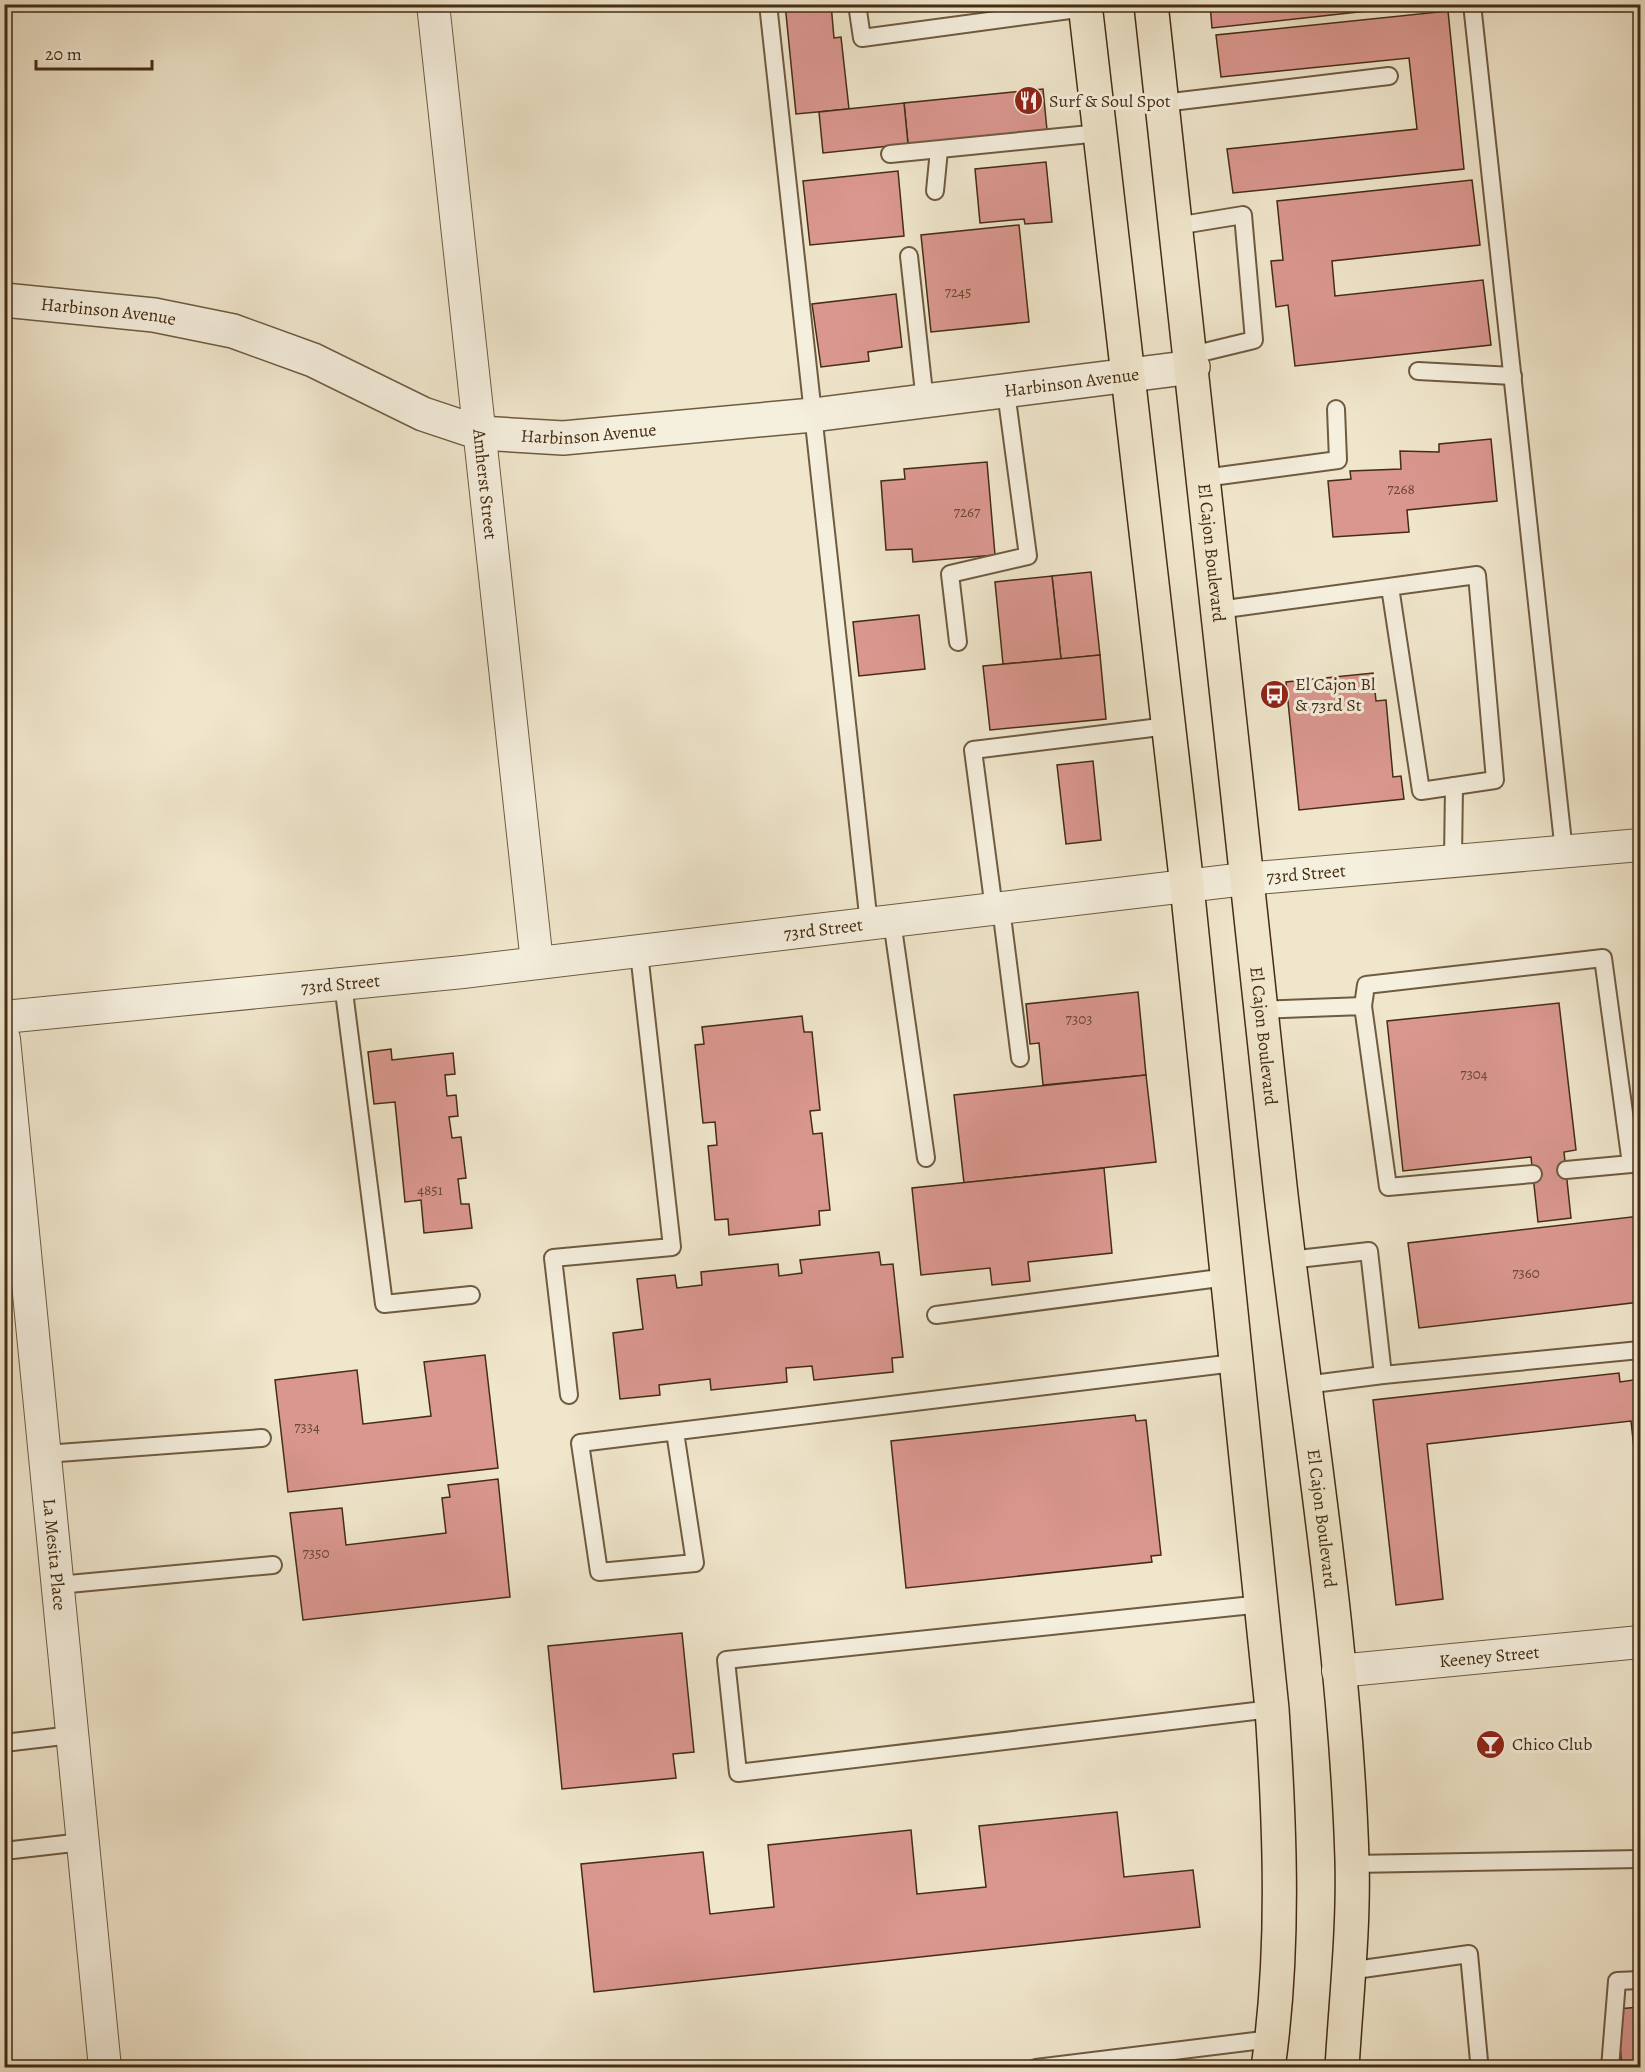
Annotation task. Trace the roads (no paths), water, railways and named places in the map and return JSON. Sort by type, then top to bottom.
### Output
[{"type":"main road","name":"El Cajon Boulevard","points":[[1151,4],[1192,361],[1245,879],[1338,1671],[1352,1864],[1342,2067]]},
{"type":"main road","points":[[1085,6],[1187,886],[1234,1363],[1272,1709],[1280,1825],[1279,1938],[1269,2053]]},
{"type":"street","name":"Amherst Street","points":[[433,4],[537,963]]},
{"type":"street","name":"Harbinson Avenue","points":[[4,300],[154,315],[233,331],[313,360],[423,414],[480,433],[563,438],[813,415],[1006,393],[1128,376],[1192,361]]},
{"type":"street","name":"73rd Street","points":[[4,1017],[639,952],[1245,879],[1641,845]]},
{"type":"street","name":"La Mesita Place","points":[[4,1039],[105,2067]]},
{"type":"street","name":"Keeney Street","points":[[1338,1671],[1641,1642]]},
{"type":"lane","points":[[768,4],[813,415],[880,922],[926,1158]]},
{"type":"lane","points":[[856,4],[862,38],[1085,6]]},
{"type":"lane","points":[[1472,4],[1564,852]]},
{"type":"lane","points":[[1162,104],[1389,76]]},
{"type":"lane","points":[[890,154],[1100,133]]},
{"type":"lane","points":[[935,190],[939,150]]},
{"type":"lane","points":[[1176,226],[1244,215],[1254,340],[1192,361]]},
{"type":"lane","points":[[909,256],[925,402]]},
{"type":"lane","points":[[1418,371],[1513,376]]},
{"type":"lane","points":[[958,642],[950,574],[1028,556],[1006,393]]},
{"type":"lane","points":[[1204,478],[1338,460],[1336,409]]},
{"type":"lane","points":[[1218,610],[1390,586],[1477,575],[1495,780],[1421,791],[1390,586]]},
{"type":"lane","points":[[1020,1058],[973,750],[1168,726]]},
{"type":"lane","points":[[1453,860],[1454,786]]},
{"type":"lane","points":[[569,1395],[553,1258],[672,1247],[639,952]]},
{"type":"lane","points":[[1533,1174],[1388,1187],[1363,1006],[1366,985],[1603,958],[1631,1164],[1566,1170]]},
{"type":"lane","points":[[343,984],[384,1304],[471,1295]]},
{"type":"lane","points":[[1260,1010],[1363,1006]]},
{"type":"lane","points":[[1289,1260],[1369,1251],[1383,1375]]},
{"type":"lane","points":[[936,1315],[1227,1277]]},
{"type":"lane","points":[[1305,1385],[1383,1375],[1641,1350]]},
{"type":"lane","points":[[675,1432],[695,1563],[599,1572],[580,1443],[1234,1363]]},
{"type":"lane","points":[[45,1454],[262,1438]]},
{"type":"lane","points":[[58,1585],[273,1564]]},
{"type":"lane","points":[[1262,1604],[726,1660],[738,1773],[1272,1709]]},
{"type":"lane","points":[[4,1743],[72,1735]]},
{"type":"lane","points":[[4,1851],[82,1842]]},
{"type":"lane","points":[[1352,1864],[1641,1858]]},
{"type":"lane","points":[[1348,1971],[1469,1954],[1479,2061]]},
{"type":"lane","points":[[1610,2067],[1617,1981],[1641,1980]]},
{"type":"lane","points":[[1036,2067],[1269,2053]]},
{"type":"place","name":"Surf & Soul Spot","points":[[1028,101]]},
{"type":"place","name":"El Cajon Bl & 73rd St","points":[[1274,694]]},
{"type":"place","name":"Chico Club","points":[[1491,1744]]}]
